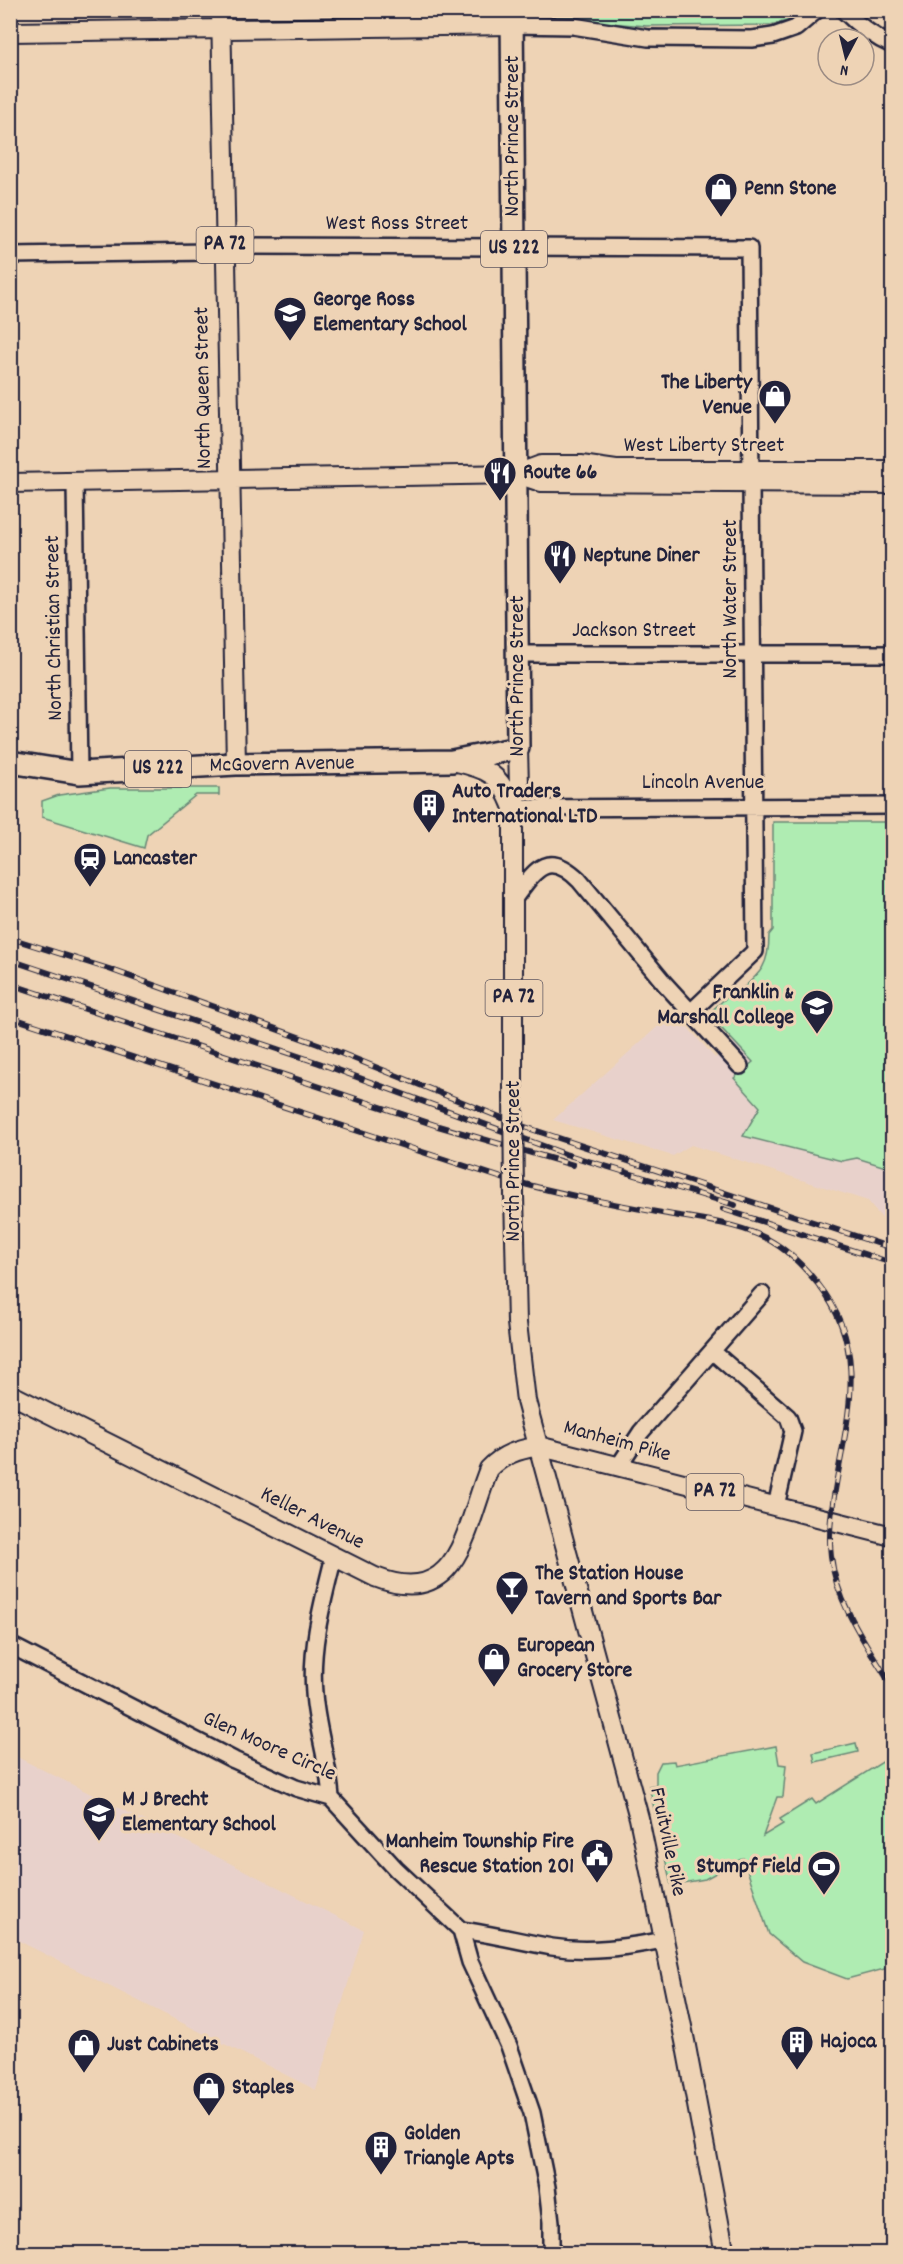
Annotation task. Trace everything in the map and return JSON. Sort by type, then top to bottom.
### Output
[{"type":"highway","name":"North Prince Street","points":[[512,18],[518,748]]},
{"type":"highway","name":"McGovern Avenue","points":[[10,762],[79,773],[236,764],[452,761],[518,748]]},
{"type":"main road","name":"North Queen Street","points":[[221,10],[236,764]]},
{"type":"main road","points":[[10,33],[221,30],[512,18]]},
{"type":"main road","name":"West Liberty Street","points":[[10,483],[517,474],[541,482],[752,477],[892,470]]},
{"type":"main road","name":"West Liberty Street","points":[[752,477],[892,484]]},
{"type":"main road","name":"North Prince Street","points":[[518,748],[519,786],[513,808],[514,1196],[518,1334],[526,1401],[538,1446]]},
{"type":"main road","name":"PA 72","points":[[452,761],[484,769],[496,777],[506,791],[513,808]]},
{"type":"main road","name":"Keller Avenue","points":[[10,1394],[390,1583],[413,1586],[434,1580],[444,1573],[458,1553],[489,1469],[498,1459],[510,1453],[538,1446]]},
{"type":"main road","name":"Manheim Pike","points":[[538,1446],[892,1536]]},
{"type":"main road","name":"Fruitville Pike","points":[[538,1446],[639,1818],[725,2253]]},
{"type":"street","points":[[512,18],[648,38],[752,39],[773,36],[796,28],[818,10]]},
{"type":"street","points":[[843,10],[858,25],[892,45]]},
{"type":"street","name":"West Ross Street","points":[[10,255],[210,252],[225,246],[749,248]]},
{"type":"street","name":"North Water Street","points":[[691,1012],[755,951],[756,806],[749,248]]},
{"type":"street","name":"North Christian Street","points":[[75,482],[79,773]]},
{"type":"street","name":"Jackson Street","points":[[519,654],[892,654]]},
{"type":"street","name":"Lincoln Avenue","points":[[513,808],[892,806]]},
{"type":"street","points":[[513,900],[535,871],[550,865],[563,867],[579,880],[740,1066]]},
{"type":"street","points":[[618,1467],[641,1432],[762,1294]]},
{"type":"street","points":[[712,1351],[788,1417],[793,1431],[776,1506]]},
{"type":"street","points":[[331,1798],[330,1776],[321,1738],[313,1685],[317,1627],[334,1556]]},
{"type":"street","name":"Glen Moore Circle","points":[[10,1646],[272,1778],[331,1798],[396,1869],[461,1930],[473,1969],[509,2046],[532,2112],[547,2187],[551,2253]]},
{"type":"street","points":[[461,1930],[580,1950],[620,1948],[664,1940]]},
{"type":"shaded area","name":"Franklin & Marshall College","points":[[773,822],[892,822],[892,1223],[884,1221],[868,1201],[691,1145],[673,1156],[553,1120],[674,1012],[715,1058],[787,994],[764,962],[768,955],[769,935],[773,930]]},
{"type":"shaded area","name":"M J Brecht Elementary School","points":[[11,1754],[364,1930],[316,2090],[11,1937]]},
{"type":"green space","points":[[519,11],[804,11],[787,21],[770,25],[647,26],[519,16]]},
{"type":"green space","points":[[110,788],[219,788],[219,795],[196,795],[147,835],[144,848],[42,817],[42,801],[59,795]]},
{"type":"green space","name":"Franklin & Marshall College","points":[[773,822],[892,822],[892,1169],[857,1158],[842,1161],[743,1136],[760,1107],[734,1078],[753,1062],[708,1014],[727,997],[732,998],[755,977],[767,957],[769,935],[773,930]]},
{"type":"green space","points":[[856,1743],[858,1752],[815,1762],[813,1753]]},
{"type":"green space","name":"Stumpf Field","points":[[776,1746],[779,1764],[786,1765],[783,1797],[777,1797],[763,1836],[783,1824],[780,1819],[812,1799],[816,1804],[887,1759],[892,1760],[892,1967],[847,1979],[802,1962],[769,1934],[743,1858],[705,1879],[671,1885],[649,1786],[656,1785],[656,1772],[661,1762],[674,1761],[675,1765]]},
{"type":"railway","points":[[10,938],[109,969],[318,1044],[522,1126],[892,1248]]},
{"type":"railway","points":[[10,960],[319,1063],[565,1154],[735,1205]]},
{"type":"railway","points":[[10,984],[438,1126],[573,1165]]},
{"type":"railway","points":[[10,1017],[502,1178],[582,1197],[736,1227],[768,1239],[784,1250],[799,1262],[818,1284],[834,1308],[844,1332],[851,1380],[846,1431],[831,1520],[831,1556],[839,1591],[846,1608],[892,1686]]},
{"type":"railway","points":[[723,1209],[892,1263]]},
{"type":"place","name":"Penn Stone","points":[[721,218]]},
{"type":"place","name":"George Ross Elementary School","points":[[290,342]]},
{"type":"place","name":"The Liberty Venue","points":[[775,425]]},
{"type":"place","name":"Route 66","points":[[500,502]]},
{"type":"place","name":"Neptune Diner","points":[[560,585]]},
{"type":"place","name":"Auto Traders International LTD","points":[[429,834]]},
{"type":"place","name":"Lancaster","points":[[90,888]]},
{"type":"place","name":"Franklin & Marshall College","points":[[817,1035]]},
{"type":"place","name":"The Station House Tavern and Sports Bar","points":[[512,1616]]},
{"type":"place","name":"European Grocery Store","points":[[494,1688]]},
{"type":"place","name":"M J Brecht Elementary School","points":[[99,1842]]},
{"type":"place","name":"Manheim Township Fire Rescue Station 201","points":[[597,1884]]},
{"type":"place","name":"Stumpf Field","points":[[824,1896]]},
{"type":"place","name":"Hajoca","points":[[797,2071]]},
{"type":"place","name":"Just Cabinets","points":[[84,2074]]},
{"type":"place","name":"Staples","points":[[209,2117]]},
{"type":"place","name":"Golden Triangle Apts","points":[[381,2176]]}]
